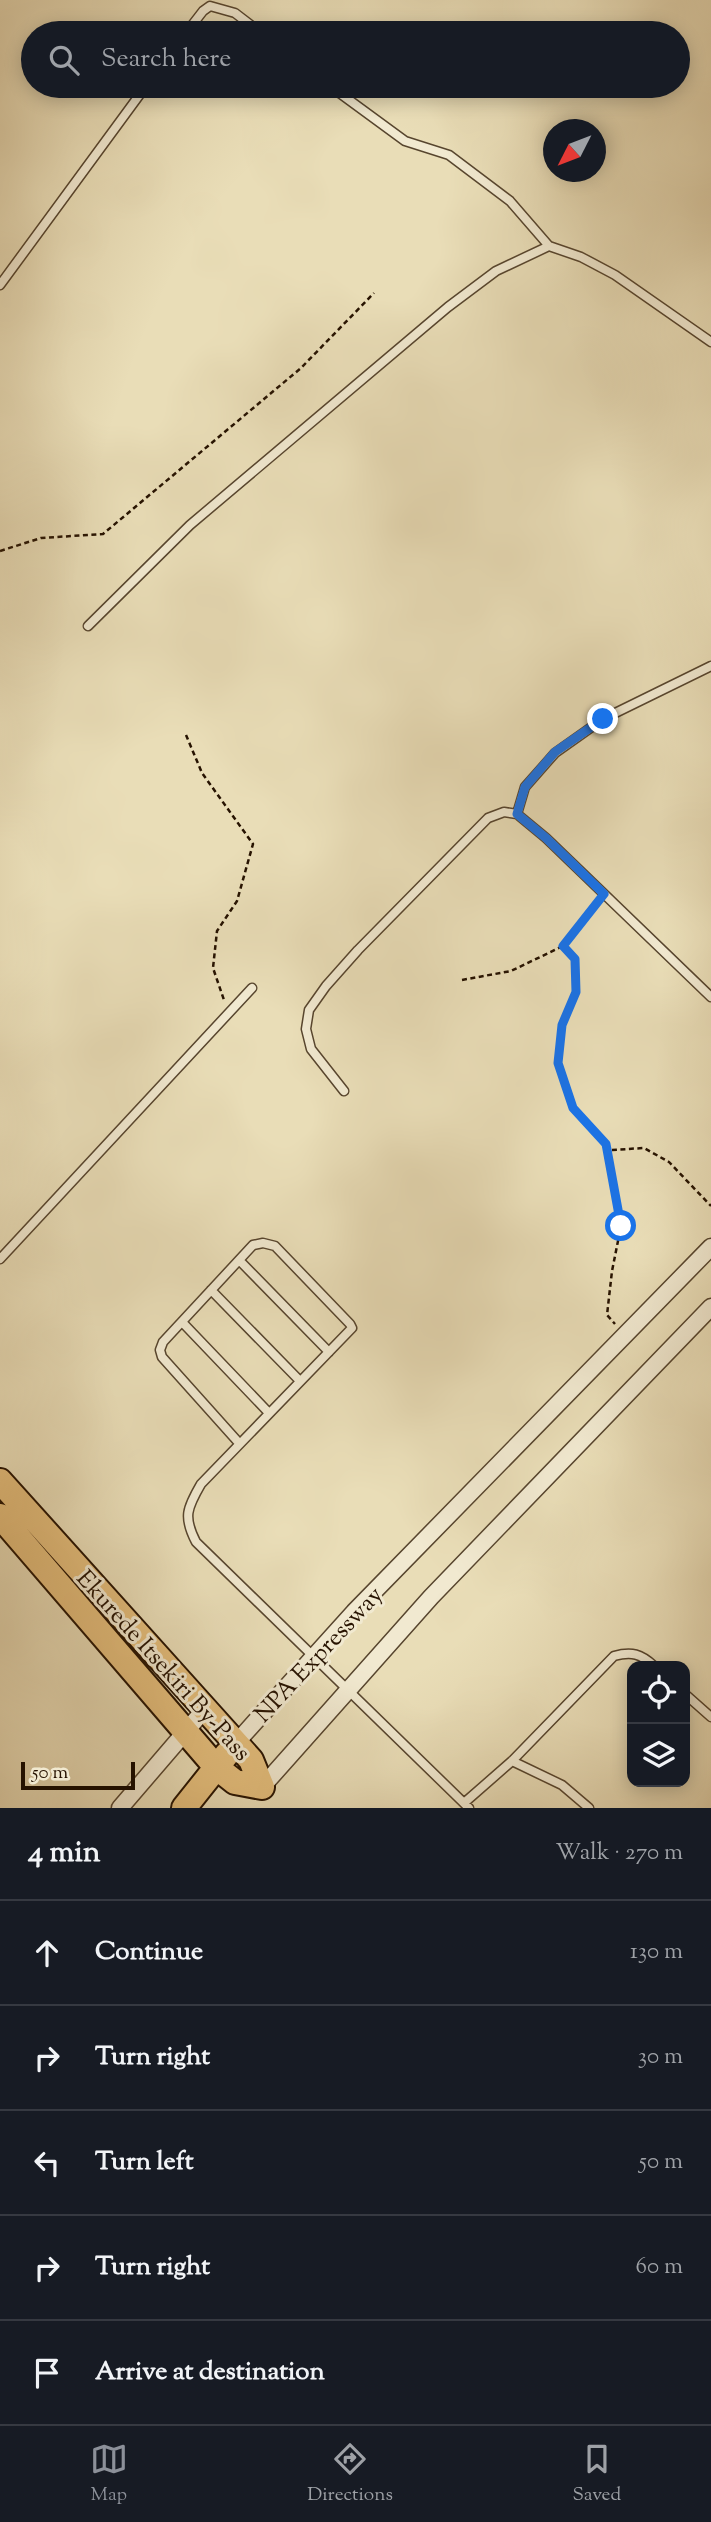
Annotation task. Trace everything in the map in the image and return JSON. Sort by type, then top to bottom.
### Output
[{"type":"main road","name":"Ekurede Itsekiri By-Pass","points":[[0,1481],[251,1760],[262,1787]]},
{"type":"main road","name":"Ekurede Itsekiri By-Pass","points":[[0,1516],[216,1767],[235,1782],[262,1787]]},
{"type":"main road","name":"NPA Expressway","points":[[184,1808],[236,1743]]},
{"type":"main road","points":[[247,1808],[262,1787]]},
{"type":"street","name":"NPA Expressway","points":[[236,1743],[400,1566],[711,1247]]},
{"type":"street","name":"NPA Expressway","points":[[262,1787],[431,1597],[711,1307]]},
{"type":"street","points":[[120,1808],[205,1709]]},
{"type":"lane","points":[[195,21],[210,6],[235,13],[245,21]]},
{"type":"lane","points":[[0,285],[137,98]]},
{"type":"lane","points":[[346,98],[405,141],[449,155],[510,201],[549,246],[581,257],[615,275],[711,342]]},
{"type":"lane","points":[[88,626],[190,525],[448,307],[496,271],[549,246]]},
{"type":"lane","points":[[517,814],[525,787],[555,752],[603,719],[711,666]]},
{"type":"lane","points":[[344,1091],[311,1049],[306,1029],[309,1010],[358,950],[488,818],[504,812],[517,814],[546,838],[711,998]]},
{"type":"lane","points":[[0,1259],[252,988]]},
{"type":"lane","points":[[239,1443],[160,1353],[163,1342],[239,1260],[257,1243],[269,1243],[275,1246],[350,1324],[351,1330],[201,1484],[189,1504],[187,1525],[196,1542],[312,1658],[467,1806],[614,1656],[629,1652],[643,1656],[648,1661]]},
{"type":"lane","points":[[239,1260],[329,1352]]},
{"type":"lane","points":[[211,1290],[300,1381]]},
{"type":"lane","points":[[182,1322],[269,1413]]},
{"type":"lane","points":[[690,1698],[711,1717]]},
{"type":"lane","points":[[512,1761],[562,1785],[589,1808]]},
{"type":"path","points":[[0,551],[41,538],[103,534],[301,368],[374,293]]},
{"type":"path","points":[[187,735],[202,772],[253,844],[237,901],[217,931],[213,968],[228,1013]]},
{"type":"path","points":[[462,980],[511,971],[563,946],[604,894]]},
{"type":"path","points":[[563,946],[575,959],[576,992],[562,1025],[558,1063],[573,1108],[611,1150],[644,1148],[669,1162],[711,1206]]},
{"type":"path","points":[[606,1144],[621,1226],[607,1315],[625,1335]]},
{"type":"route","points":[[603,719],[555,752],[525,787],[517,814],[604,894],[563,946],[575,959],[576,992],[562,1025],[558,1063],[573,1108],[606,1144],[621,1226]]}]
